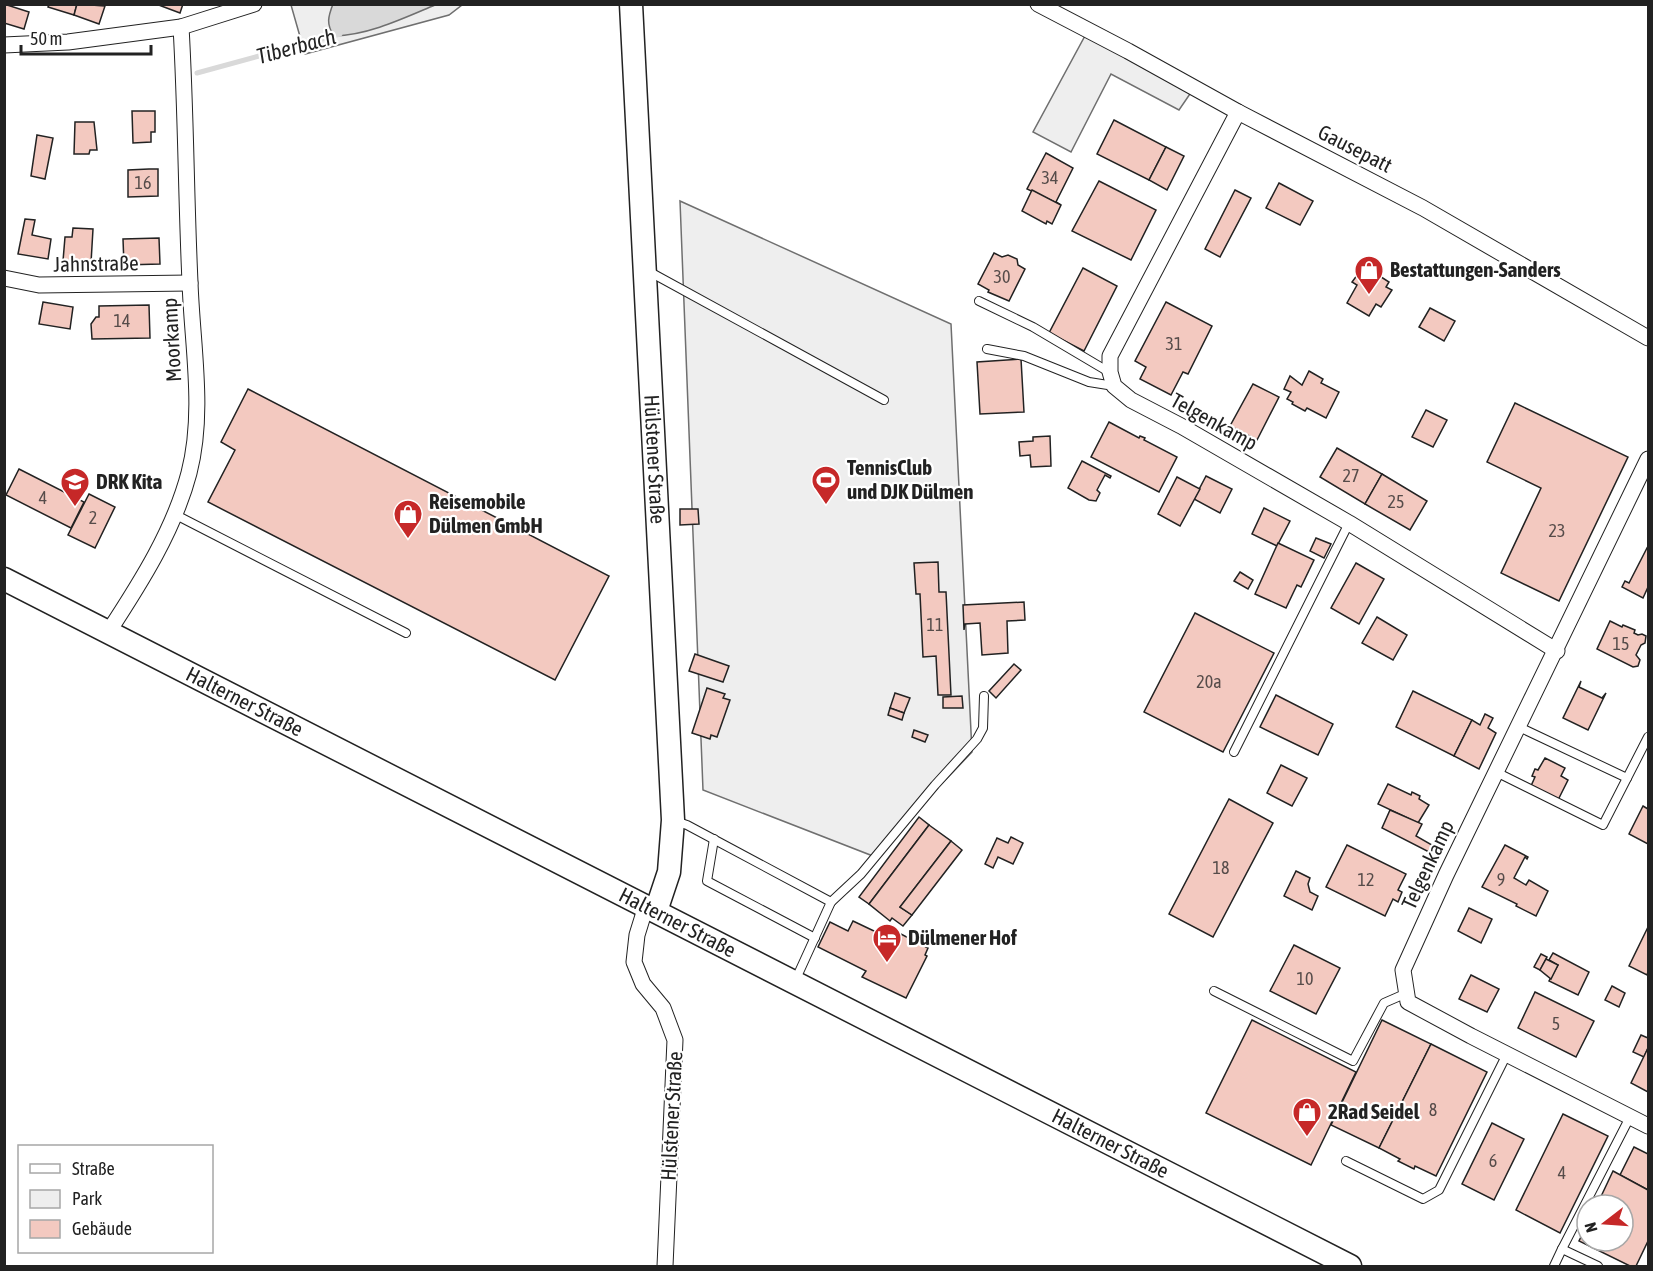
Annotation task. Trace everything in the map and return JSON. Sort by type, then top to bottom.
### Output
[{"type":"main road","name":"Hülstener Straße","points":[[631,4],[674,820],[669,872],[651,909]]},
{"type":"main road","name":"Halterner Straße","points":[[4,579],[1350,1266]]},
{"type":"street","points":[[4,45],[68,42],[181,27],[254,4]]},
{"type":"street","name":"Gausepatt","points":[[1038,4],[1423,208],[1648,338]]},
{"type":"street","name":"Moorkamp","points":[[109,631],[128,603],[177,515],[190,471],[197,415],[181,27]]},
{"type":"street","points":[[1112,379],[1110,356],[1238,112]]},
{"type":"street","name":"Jahnstraße","points":[[4,278],[39,285],[190,283]]},
{"type":"street","name":"Telgenkamp","points":[[1112,379],[1131,400],[1349,523],[1557,651]]},
{"type":"street","name":"Telgenkamp","points":[[1407,993],[1403,970],[1446,875],[1557,651],[1648,459]]},
{"type":"street","name":"Hülstener Straße","points":[[651,909],[637,935],[634,962],[643,984],[663,1008],[675,1040],[665,1266]]},
{"type":"street","points":[[1407,993],[1408,1002],[1648,1126]]},
{"type":"lane","points":[[644,269],[884,400]]},
{"type":"lane","points":[[979,301],[1033,327],[1082,357],[1112,379]]},
{"type":"lane","points":[[987,349],[1024,356],[1089,382],[1112,379]]},
{"type":"lane","points":[[177,515],[406,633]]},
{"type":"lane","points":[[1234,752],[1349,523]]},
{"type":"lane","points":[[794,982],[831,902],[861,874],[935,785],[977,739],[983,728],[984,696]]},
{"type":"lane","points":[[1519,727],[1627,778]]},
{"type":"lane","points":[[1496,772],[1603,825],[1648,737]]},
{"type":"lane","points":[[674,820],[831,902]]},
{"type":"lane","points":[[714,839],[708,881],[815,938]]},
{"type":"lane","points":[[1214,990],[1353,1061],[1384,1003],[1407,993]]},
{"type":"lane","points":[[1346,1161],[1423,1199],[1439,1190],[1507,1054]]},
{"type":"lane","points":[[1554,1266],[1630,1117]]},
{"type":"lane","points":[[1562,1249],[1598,1266]]},
{"type":"green space","points":[[291,5],[462,5],[449,15],[305,54]]},
{"type":"green space","points":[[1086,34],[1192,91],[1179,110],[1111,74],[1071,152],[1033,132]]},
{"type":"green space","name":"TennisClub und DJK Dülmen","points":[[680,201],[951,324],[972,752],[873,856],[703,790]]},
{"type":"shaded area","points":[[333,4],[435,5],[360,33],[334,36],[329,20]]},
{"type":"building","points":[[4,4],[29,12],[24,29],[4,23]]},
{"type":"building","points":[[49,4],[77,4],[74,15],[48,7]]},
{"type":"building","points":[[77,4],[105,6],[99,24],[74,15]]},
{"type":"building","points":[[156,4],[183,4],[180,13]]},
{"type":"building","points":[[132,111],[155,111],[155,132],[151,132],[151,142],[133,143]]},
{"type":"building","points":[[1114,120],[1166,147],[1149,180],[1097,154]]},
{"type":"building","points":[[75,122],[94,122],[97,150],[90,150],[89,154],[74,154]]},
{"type":"building","points":[[37,135],[53,138],[45,179],[31,176]]},
{"type":"building","points":[[1166,147],[1184,156],[1167,190],[1149,180]]},
{"type":"building","points":[[1046,153],[1073,168],[1056,202],[1061,205],[1027,189]]},
{"type":"building","points":[[158,169],[158,196],[128,197],[128,170]]},
{"type":"building","points":[[1099,181],[1156,210],[1131,260],[1072,231]]},
{"type":"building","points":[[1279,183],[1313,201],[1300,225],[1266,208]]},
{"type":"building","points":[[1032,190],[1061,205],[1052,224],[1047,221],[1046,224],[1022,211]]},
{"type":"building","points":[[1235,190],[1251,198],[1220,257],[1205,249]]},
{"type":"building","points":[[25,219],[35,220],[32,235],[51,239],[48,259],[18,254]]},
{"type":"building","points":[[73,228],[93,229],[91,263],[63,261],[65,237],[72,237]]},
{"type":"building","points":[[159,238],[160,264],[124,265],[123,239]]},
{"type":"building","points":[[994,253],[1002,257],[1008,255],[1017,259],[1018,265],[1025,269],[1009,301],[988,292],[989,290],[978,284]]},
{"type":"building","name":"Bestattungen-Sanders","points":[[1369,264],[1381,271],[1378,275],[1389,282],[1386,287],[1392,290],[1381,307],[1376,304],[1369,316],[1347,303],[1357,285],[1352,282],[1358,274],[1362,276]]},
{"type":"building","points":[[1083,268],[1117,286],[1084,351],[1049,333]]},
{"type":"building","points":[[43,302],[73,307],[70,329],[39,324]]},
{"type":"building","points":[[1166,302],[1212,326],[1188,374],[1183,372],[1171,395],[1140,379],[1146,367],[1135,361]]},
{"type":"building","points":[[149,305],[150,338],[92,339],[91,324],[96,317],[99,317],[99,306]]},
{"type":"building","points":[[1430,308],[1455,321],[1444,341],[1419,327]]},
{"type":"building","points":[[1021,359],[1024,412],[980,414],[977,362]]},
{"type":"building","points":[[1309,371],[1323,379],[1321,383],[1339,392],[1326,418],[1307,408],[1305,411],[1287,399],[1291,392],[1284,389],[1290,376],[1302,385]]},
{"type":"building","points":[[1253,384],[1279,397],[1257,440],[1230,426]]},
{"type":"building","name":"Reisemobile Dülmen GmbH","points":[[248,389],[609,576],[555,680],[208,502],[235,450],[221,442]]},
{"type":"building","points":[[1515,403],[1628,457],[1559,601],[1501,573],[1541,488],[1487,462]]},
{"type":"building","points":[[1426,410],[1447,420],[1433,447],[1412,437]]},
{"type":"building","points":[[1109,422],[1139,438],[1140,436],[1145,438],[1144,440],[1177,457],[1159,492],[1091,457]]},
{"type":"building","points":[[1050,436],[1051,466],[1031,467],[1030,455],[1020,456],[1019,442],[1033,441],[1033,437]]},
{"type":"building","points":[[1337,448],[1382,474],[1365,504],[1320,477]]},
{"type":"building","points":[[1082,461],[1111,476],[1110,478],[1105,475],[1097,490],[1100,493],[1096,501],[1089,500],[1068,488]]},
{"type":"building","points":[[19,469],[84,502],[71,528],[6,495]]},
{"type":"building","points":[[1382,474],[1427,501],[1410,530],[1365,504]]},
{"type":"building","points":[[1206,476],[1232,489],[1220,513],[1194,499]]},
{"type":"building","points":[[1177,477],[1200,489],[1180,526],[1158,514]]},
{"type":"building","points":[[89,494],[115,507],[95,548],[68,535]]},
{"type":"building","points":[[1264,508],[1290,521],[1277,546],[1252,534]]},
{"type":"building","points":[[680,509],[698,509],[699,524],[680,525]]},
{"type":"building","points":[[1316,538],[1331,544],[1324,558],[1310,551]]},
{"type":"building","points":[[1278,543],[1314,560],[1301,587],[1297,585],[1286,608],[1255,594]]},
{"type":"building","points":[[1647,548],[1648,587],[1643,598],[1622,587],[1625,581],[1629,583]]},
{"type":"building","points":[[938,562],[939,592],[946,592],[951,695],[938,695],[936,656],[923,657],[920,594],[916,594],[914,563]]},
{"type":"building","points":[[1356,563],[1384,579],[1359,624],[1331,608]]},
{"type":"building","points":[[1240,572],[1253,580],[1248,589],[1234,581]]},
{"type":"building","points":[[1024,602],[1025,620],[1007,621],[1008,653],[982,655],[980,623],[965,624],[964,630],[963,605]]},
{"type":"building","points":[[1195,613],[1274,653],[1223,752],[1144,712]]},
{"type":"building","points":[[1377,617],[1407,635],[1393,660],[1362,643]]},
{"type":"building","points":[[1610,621],[1635,630],[1634,633],[1638,635],[1646,636],[1645,643],[1641,645],[1636,655],[1640,660],[1638,666],[1633,667],[1597,649]]},
{"type":"building","points":[[695,654],[729,666],[723,682],[689,671]]},
{"type":"building","points":[[1014,664],[1021,670],[996,698],[989,691]]},
{"type":"building","points":[[1581,681],[1579,687],[1602,698],[1606,693],[1588,730],[1563,718]]},
{"type":"building","points":[[707,688],[725,694],[723,698],[730,700],[717,737],[711,735],[710,739],[692,733]]},
{"type":"building","points":[[1413,691],[1472,720],[1454,756],[1396,727]]},
{"type":"building","points":[[895,693],[910,698],[904,713],[890,708]]},
{"type":"building","points":[[1276,695],[1333,724],[1318,755],[1260,727]]},
{"type":"building","points":[[962,696],[963,708],[943,708],[943,697]]},
{"type":"building","points":[[890,708],[904,713],[902,720],[888,715]]},
{"type":"building","points":[[1485,714],[1493,718],[1488,728],[1496,733],[1479,769],[1454,756],[1472,720],[1480,725]]},
{"type":"building","points":[[914,730],[928,735],[925,742],[912,737]]},
{"type":"building","points":[[1545,758],[1565,768],[1561,776],[1568,780],[1558,800],[1531,786],[1535,777],[1532,776],[1535,769],[1538,770]]},
{"type":"building","points":[[1281,765],[1307,778],[1292,806],[1267,793]]},
{"type":"building","points":[[1388,784],[1411,795],[1412,792],[1420,796],[1419,799],[1429,805],[1418,823],[1378,804]]},
{"type":"building","points":[[1229,799],[1273,823],[1213,937],[1169,914]]},
{"type":"building","points":[[1643,806],[1648,809],[1648,844],[1629,834]]},
{"type":"building","points":[[1390,810],[1422,824],[1416,836],[1432,845],[1429,852],[1382,828]]},
{"type":"building","points":[[919,817],[929,825],[869,904],[859,897]]},
{"type":"building","points":[[929,825],[951,841],[900,907],[912,915],[903,926],[892,918],[890,921],[869,904]]},
{"type":"building","points":[[1011,837],[1023,843],[1013,864],[998,857],[993,868],[985,864],[997,838],[1008,843]]},
{"type":"building","points":[[951,841],[962,850],[912,915],[900,907]]},
{"type":"building","points":[[1347,845],[1406,874],[1398,890],[1402,892],[1398,902],[1393,899],[1385,916],[1326,887]]},
{"type":"building","points":[[1505,845],[1528,857],[1527,859],[1525,857],[1514,878],[1526,885],[1529,880],[1548,891],[1536,916],[1482,887]]},
{"type":"building","points":[[1296,871],[1310,878],[1308,884],[1310,892],[1318,896],[1312,910],[1284,896]]},
{"type":"building","points":[[1469,908],[1492,919],[1481,943],[1458,931]]},
{"type":"building","name":"Dülmener Hof","points":[[853,921],[897,942],[901,934],[928,948],[925,955],[927,956],[906,998],[862,977],[866,971],[818,947],[830,922],[848,931]]},
{"type":"building","points":[[1648,927],[1648,972],[1647,975],[1629,966]]},
{"type":"building","points":[[1294,945],[1340,968],[1316,1014],[1270,991]]},
{"type":"building","points":[[1553,953],[1589,972],[1578,995],[1549,981],[1558,965],[1549,960]]},
{"type":"building","points":[[1541,954],[1547,957],[1540,970],[1534,967]]},
{"type":"building","points":[[1546,959],[1558,965],[1551,979],[1540,970]]},
{"type":"building","points":[[1471,975],[1499,989],[1487,1012],[1459,999]]},
{"type":"building","points":[[1612,986],[1625,993],[1619,1007],[1605,1000]]},
{"type":"building","points":[[1535,992],[1594,1021],[1576,1057],[1518,1028]]},
{"type":"building","points":[[1252,1020],[1356,1072],[1311,1165],[1206,1113]]},
{"type":"building","points":[[1382,1020],[1431,1044],[1379,1148],[1331,1125]]},
{"type":"building","points":[[1641,1035],[1648,1038],[1648,1048],[1644,1057],[1633,1052]]},
{"type":"building","points":[[1431,1044],[1487,1072],[1436,1176],[1415,1166],[1414,1169],[1379,1148]]},
{"type":"building","points":[[1648,1048],[1648,1092],[1631,1083]]},
{"type":"building","points":[[1563,1114],[1608,1136],[1580,1193],[1575,1193],[1575,1203],[1560,1233],[1516,1210]]},
{"type":"building","points":[[1492,1123],[1524,1139],[1494,1200],[1462,1184]]},
{"type":"building","points":[[1634,1147],[1648,1154],[1648,1190],[1620,1175]]},
{"type":"building","points":[[1613,1171],[1648,1190],[1648,1241],[1636,1266],[1630,1266],[1603,1253],[1635,1253],[1635,1193],[1603,1193]]},
{"type":"waterway","name":"Tiberbach","points":[[197,73],[340,34]]},
{"type":"place","name":"Bestattungen-Sanders","points":[[1369,296]]},
{"type":"place","name":"TennisClub und DJK Dülmen","points":[[826,506]]},
{"type":"place","name":"DRK Kita","points":[[75,508]]},
{"type":"place","name":"Reisemobile Dülmen GmbH","points":[[408,540]]},
{"type":"place","name":"Dülmener Hof","points":[[887,964]]},
{"type":"place","name":"2Rad Seidel","points":[[1307,1138]]}]
